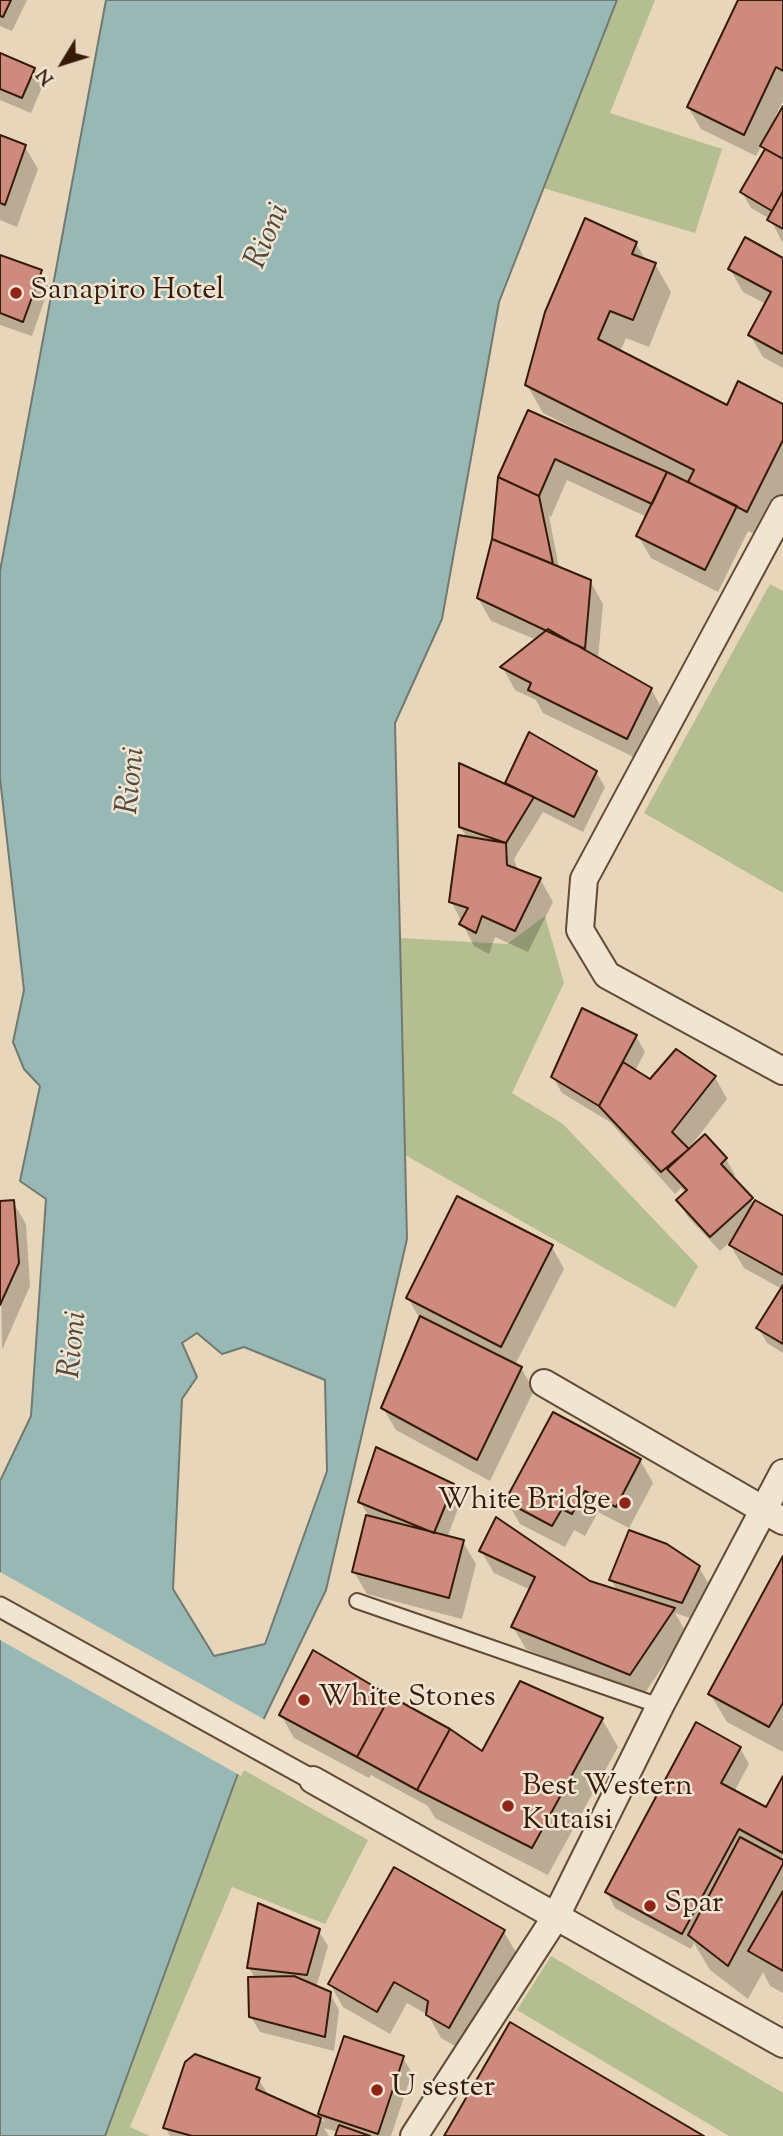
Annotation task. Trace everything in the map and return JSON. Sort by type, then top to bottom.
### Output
[{"type":"street","points":[[783,509],[584,879],[580,930],[607,975],[783,1071]]},
{"type":"street","points":[[544,1383],[773,1515]]},
{"type":"street","points":[[414,2136],[555,1918],[660,1706],[773,1515],[783,1473]]},
{"type":"street","points":[[0,1607],[783,2044]]},
{"type":"lane","points":[[356,1601],[660,1706]]},
{"type":"green space","points":[[617,0],[655,0],[610,113],[722,149],[695,233],[543,188]]},
{"type":"green space","points":[[770,584],[783,591],[783,893],[644,813]]},
{"type":"green space","points":[[545,916],[564,983],[512,1093],[563,1124],[698,1266],[675,1308],[405,1155],[400,938],[507,944]]},
{"type":"green space","points":[[240,1768],[368,1840],[325,1924],[232,1887],[130,2127],[150,2136],[105,2136]]},
{"type":"green space","points":[[551,1956],[783,2093],[783,2136],[729,2136],[517,2010]]},
{"type":"water","name":"Rioni","points":[[106,0],[617,0],[499,302],[442,619],[395,723],[407,1239],[326,1590],[240,1768],[105,2136],[0,2136],[0,1481],[31,1416],[46,1199],[20,1181],[40,1086],[24,1069],[13,1042],[24,990],[0,778],[0,571]],"holes":[[[197,1333],[222,1354],[244,1347],[325,1380],[327,1471],[265,1644],[214,1656],[173,1589],[182,1399],[197,1377],[182,1343]]]},
{"type":"pier","points":[[0,1572],[267,1721],[241,1776],[0,1640]]},
{"type":"building","points":[[0,0],[11,0],[3,17],[0,16]]},
{"type":"building","points":[[738,0],[783,0],[783,71],[776,67],[744,135],[687,107]]},
{"type":"building","points":[[0,53],[35,68],[22,98],[0,89]]},
{"type":"building","points":[[783,106],[783,159],[760,146]]},
{"type":"building","points":[[0,135],[26,145],[5,205],[0,203]]},
{"type":"building","points":[[765,149],[783,159],[783,191],[772,211],[740,192]]},
{"type":"building","points":[[783,191],[783,229],[767,220]]},
{"type":"building","points":[[585,218],[637,242],[632,254],[656,263],[633,320],[610,311],[598,339],[727,405],[738,381],[783,404],[783,440],[747,512],[688,482],[694,470],[525,385],[545,312]]},
{"type":"building","points":[[745,237],[783,258],[783,354],[748,335],[771,292],[728,269]]},
{"type":"building","points":[[0,255],[42,270],[23,322],[0,313]]},
{"type":"building","points":[[528,410],[667,472],[652,504],[555,459],[539,496],[498,477]]},
{"type":"building","points":[[667,472],[737,506],[705,570],[636,536]]},
{"type":"building","points":[[498,477],[539,496],[553,564],[492,539]]},
{"type":"building","points":[[492,539],[591,580],[585,649],[477,598]]},
{"type":"building","points":[[548,629],[652,688],[627,739],[528,690],[531,683],[500,667]]},
{"type":"building","points":[[529,732],[597,771],[574,817],[505,783]]},
{"type":"building","points":[[459,763],[534,797],[506,843],[459,827]]},
{"type":"building","points":[[458,835],[506,843],[507,865],[541,878],[515,931],[482,916],[476,933],[459,924],[468,908],[449,902]]},
{"type":"building","points":[[582,1008],[637,1035],[599,1106],[551,1077]]},
{"type":"building","points":[[676,1049],[716,1076],[672,1132],[689,1149],[661,1172],[599,1106],[623,1062],[650,1079]]},
{"type":"building","points":[[705,1134],[727,1158],[721,1164],[753,1198],[710,1237],[676,1200],[687,1190],[667,1169]]},
{"type":"building","points":[[457,1196],[553,1245],[501,1347],[406,1298]]},
{"type":"building","points":[[14,1200],[19,1263],[0,1305],[0,1201]]},
{"type":"building","points":[[755,1200],[783,1216],[783,1275],[729,1245]]},
{"type":"building","points":[[783,1285],[783,1344],[756,1328]]},
{"type":"building","points":[[420,1316],[522,1367],[477,1460],[381,1408]]},
{"type":"building","points":[[553,1412],[641,1459],[616,1507],[585,1491],[572,1514],[562,1509],[552,1526],[505,1501]]},
{"type":"building","points":[[376,1447],[454,1484],[434,1533],[358,1502]]},
{"type":"building","points":[[366,1515],[464,1540],[449,1598],[352,1572]]},
{"type":"building","points":[[496,1517],[590,1581],[675,1608],[630,1675],[511,1627],[535,1577],[479,1551]]},
{"type":"building","points":[[629,1530],[667,1544],[700,1566],[682,1603],[609,1580]]},
{"type":"building","points":[[783,1556],[783,1703],[769,1727],[708,1694]]},
{"type":"building","points":[[313,1650],[390,1696],[357,1757],[279,1715]]},
{"type":"building","points":[[520,1681],[603,1718],[532,1848],[417,1790],[450,1729],[482,1751]]},
{"type":"building","points":[[390,1696],[450,1729],[417,1790],[357,1757]]},
{"type":"building","points":[[696,1722],[741,1747],[721,1783],[766,1807],[783,1776],[783,1853],[739,1829],[682,1934],[605,1892]]},
{"type":"building","points":[[740,1837],[783,1860],[783,1864],[728,1966],[688,1935]]},
{"type":"building","points":[[394,1867],[505,1930],[449,2028],[426,2015],[428,2001],[394,1982],[377,2012],[328,1984]]},
{"type":"building","points":[[783,1891],[783,1971],[748,1951]]},
{"type":"building","points":[[258,1903],[320,1929],[307,1975],[247,1968]]},
{"type":"building","points":[[294,1976],[331,1992],[325,2037],[249,2017],[248,1977]]},
{"type":"building","points":[[510,2022],[704,2136],[444,2136]]},
{"type":"building","points":[[344,2036],[404,2056],[378,2134],[318,2114]]},
{"type":"building","points":[[195,2054],[260,2078],[256,2089],[321,2118],[316,2136],[192,2136],[163,2128],[185,2062]]},
{"type":"building","points":[[339,2125],[370,2136],[335,2136]]},
{"type":"place","name":"Sanapiro Hotel","points":[[16,293]]},
{"type":"place","name":"White Bridge","points":[[625,1503]]},
{"type":"place","name":"White Stones","points":[[304,1700]]},
{"type":"place","name":"Best Western Kutaisi","points":[[508,1806]]},
{"type":"place","name":"Spar","points":[[650,1906]]},
{"type":"place","name":"U sester","points":[[377,2090]]}]
